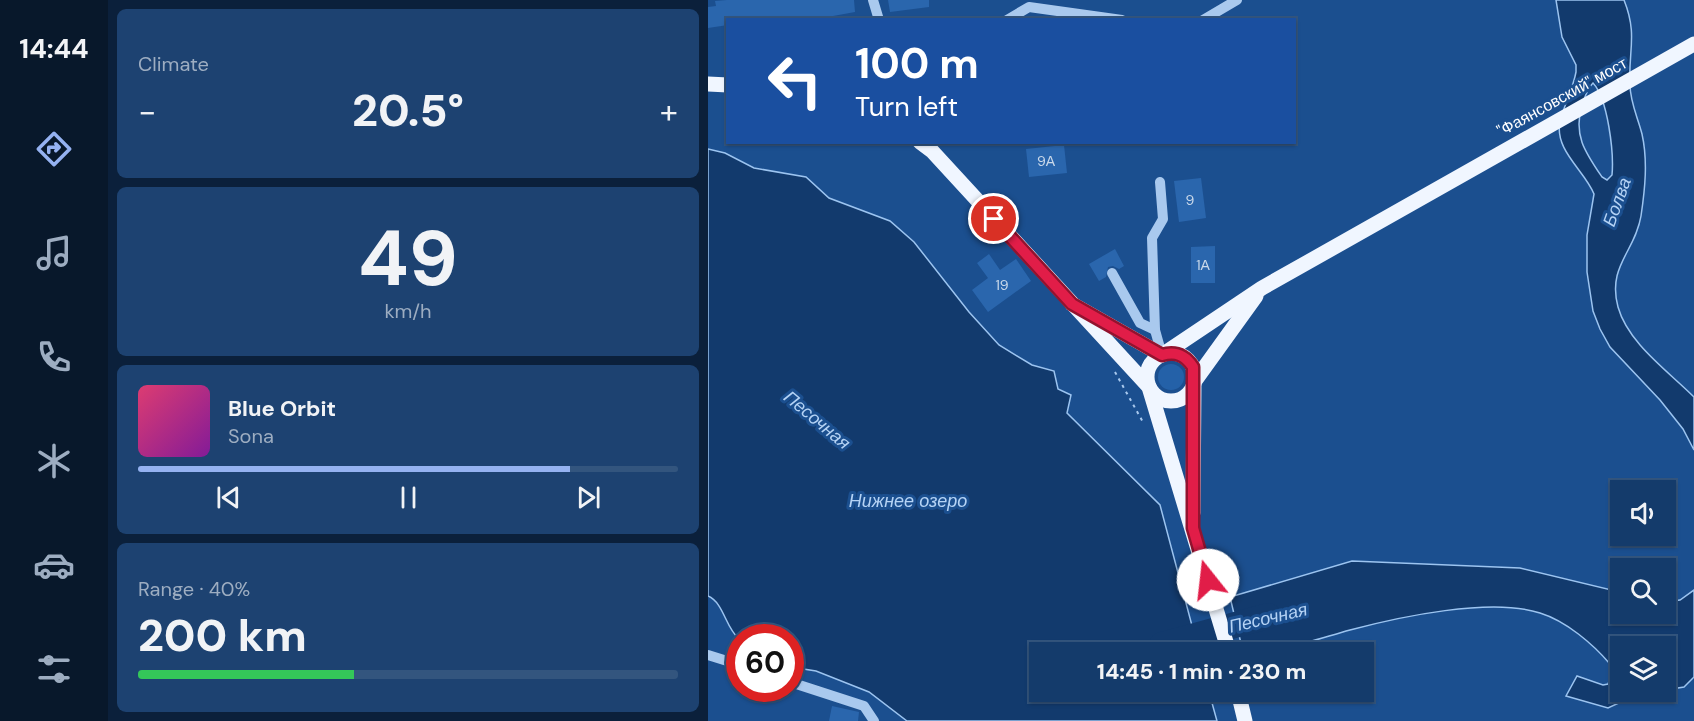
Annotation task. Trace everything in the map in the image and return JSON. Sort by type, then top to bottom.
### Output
[{"type":"main road","name":"\"Фаянсовский\" мост","points":[[1162,355],[1262,288],[1694,44]]},
{"type":"main road","points":[[708,84],[726,85]]},
{"type":"main road","points":[[923,144],[932,151],[1159,398],[1173,401],[1187,395],[1262,288]]},
{"type":"main road","points":[[1072,304],[1162,355]]},
{"type":"main road","points":[[1193,528],[1193,367],[1183,356],[1169,353],[1155,358],[1147,372],[1149,387],[1226,642]]},
{"type":"main road","points":[[1240,702],[1245,721]]},
{"type":"street","points":[[873,0],[878,18]]},
{"type":"street","points":[[1206,18],[1237,0]]},
{"type":"street","points":[[1010,18],[1029,7],[1108,18]]},
{"type":"street","points":[[1160,182],[1163,219],[1152,238],[1155,330],[1162,355]]},
{"type":"street","points":[[1112,273],[1140,323],[1155,330]]},
{"type":"street","points":[[708,655],[726,661]]},
{"type":"street","points":[[804,687],[864,706],[874,721]]},
{"type":"path","points":[[1112,367],[1145,426]]},
{"type":"shaded area","points":[[1171,364],[1180,368],[1184,377],[1180,386],[1171,390],[1162,386],[1158,377],[1162,368]]},
{"type":"water","name":"Болва","points":[[1556,0],[1624,0],[1632,33],[1630,91],[1644,144],[1645,175],[1638,229],[1616,281],[1618,307],[1630,333],[1650,356],[1694,397],[1694,450],[1683,429],[1660,400],[1610,347],[1593,311],[1587,272],[1587,235],[1594,194],[1566,151],[1559,132],[1576,72],[1576,65],[1562,37]],"holes":[[[1593,83],[1603,101],[1611,140],[1612,175],[1607,180],[1602,177],[1590,159],[1582,143],[1579,125],[1582,105]]]},
{"type":"water","name":"Нижнее озеро","points":[[708,149],[725,153],[754,168],[806,177],[829,198],[890,221],[914,242],[969,312],[999,345],[1032,365],[1054,371],[1058,389],[1071,395],[1067,413],[1160,505],[1196,642],[1029,642],[1029,702],[1212,702],[1217,721],[907,721],[869,692],[816,671],[804,669],[804,624],[728,624],[718,604],[708,596]]},
{"type":"water","points":[[1352,561],[1520,568],[1610,590],[1610,624],[1676,624],[1676,601],[1694,590],[1694,677],[1684,687],[1676,688],[1676,636],[1610,636],[1610,664],[1587,641],[1560,622],[1540,613],[1497,607],[1419,615],[1370,625],[1310,642],[1241,642],[1230,597]]},
{"type":"water","points":[[1577,676],[1603,685],[1608,684],[1610,679],[1610,702],[1621,702],[1608,708],[1566,696]]},
{"type":"building","points":[[854,0],[855,12],[822,18],[726,18],[726,25],[708,28],[708,7],[716,6],[715,1]]},
{"type":"building","points":[[888,0],[929,0],[929,7],[890,12]]},
{"type":"building","points":[[1064,145],[1067,173],[1029,177],[1026,149]]},
{"type":"building","points":[[1201,178],[1206,218],[1179,222],[1174,181]]},
{"type":"building","points":[[1215,246],[1215,283],[1191,283],[1191,247]]},
{"type":"building","points":[[1115,249],[1124,266],[1119,269],[1113,266],[1108,267],[1106,277],[1099,281],[1089,264]]},
{"type":"building","points":[[989,254],[1000,270],[1016,259],[1031,281],[988,312],[972,290],[988,278],[977,263]]},
{"type":"building","points":[[832,706],[859,712],[858,721],[829,721]]},
{"type":"waterway","name":"Песочная","points":[[1173,642],[1268,616]]},
{"type":"route","points":[[994,219],[1072,304],[1162,355],[1176,353],[1183,356],[1193,367],[1195,374],[1193,528],[1208,580]]}]
